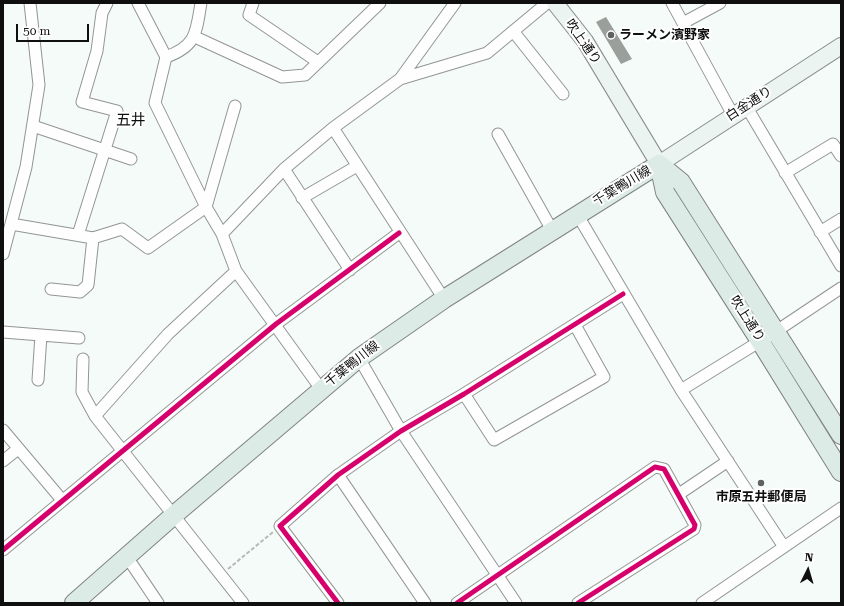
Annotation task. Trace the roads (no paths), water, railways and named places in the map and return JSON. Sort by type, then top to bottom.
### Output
[{"type":"main road","name":"千葉鴨川線","points":[[74,603],[174,515],[359,358],[444,299],[577,214],[659,164]]},
{"type":"main road","name":"吹上通り","points":[[659,164],[665,192],[841,435]]},
{"type":"main road","name":"吹上通り","points":[[768,336],[841,472]]},
{"type":"street","points":[[3,254],[26,167],[39,85],[30,3]]},
{"type":"street","points":[[78,235],[106,151],[117,111],[82,102],[97,51],[102,13],[107,3]]},
{"type":"street","points":[[138,3],[166,57],[155,103],[206,207],[222,234],[236,271],[276,324],[321,389]]},
{"type":"street","points":[[166,57],[180,52],[195,37],[202,3]]},
{"type":"street","points":[[253,3],[249,15],[318,62]]},
{"type":"street","points":[[195,37],[282,77],[305,75],[380,3]]},
{"type":"street","points":[[222,234],[284,169],[333,128],[400,79],[455,3]]},
{"type":"street","points":[[400,79],[486,53],[547,3]]},
{"type":"street","name":"吹上通り","points":[[555,3],[585,41],[659,164]]},
{"type":"street","points":[[672,3],[682,23],[740,111],[785,173],[841,266]]},
{"type":"street","points":[[682,23],[720,3]]},
{"type":"street","points":[[513,31],[564,94]]},
{"type":"street","name":"白金通り","points":[[659,164],[841,46]]},
{"type":"street","points":[[11,224],[93,238],[122,229],[148,248],[206,207],[235,106]]},
{"type":"street","points":[[32,126],[131,158]]},
{"type":"street","points":[[333,128],[399,233],[444,299]]},
{"type":"street","points":[[498,134],[552,230]]},
{"type":"street","points":[[785,173],[833,144],[841,156]]},
{"type":"street","points":[[302,198],[357,166]]},
{"type":"street","points":[[284,169],[350,270]]},
{"type":"street","points":[[577,214],[681,390],[784,547]]},
{"type":"street","points":[[820,232],[841,219]]},
{"type":"street","points":[[3,550],[276,324],[399,233]]},
{"type":"street","points":[[51,289],[80,292],[88,285],[93,238]]},
{"type":"street","points":[[95,416],[168,334],[236,271]]},
{"type":"street","points":[[681,390],[768,336],[841,288]]},
{"type":"street","points":[[338,603],[280,526],[338,475],[401,431],[464,394],[623,294]]},
{"type":"street","points":[[464,394],[494,440],[604,377],[575,325]]},
{"type":"street","points":[[3,332],[79,338]]},
{"type":"street","points":[[38,380],[41,335]]},
{"type":"street","points":[[359,358],[401,431],[516,603]]},
{"type":"street","points":[[83,359],[82,392],[95,416],[243,603]]},
{"type":"street","points":[[3,430],[62,500]]},
{"type":"street","points":[[3,461],[18,449]]},
{"type":"street","points":[[679,494],[728,461]]},
{"type":"street","points":[[457,603],[655,467],[664,469],[695,525],[694,529],[578,603]]},
{"type":"street","points":[[338,475],[425,603]]},
{"type":"street","points":[[702,603],[716,599],[784,547],[841,508]]},
{"type":"street","points":[[127,557],[158,603]]},
{"type":"place","name":"ラーメン濱野家","points":[[611,35]]},
{"type":"place","name":"市原五井郵便局","points":[[761,483]]},
{"type":"district","name":"五井","points":[[131,121]]}]
